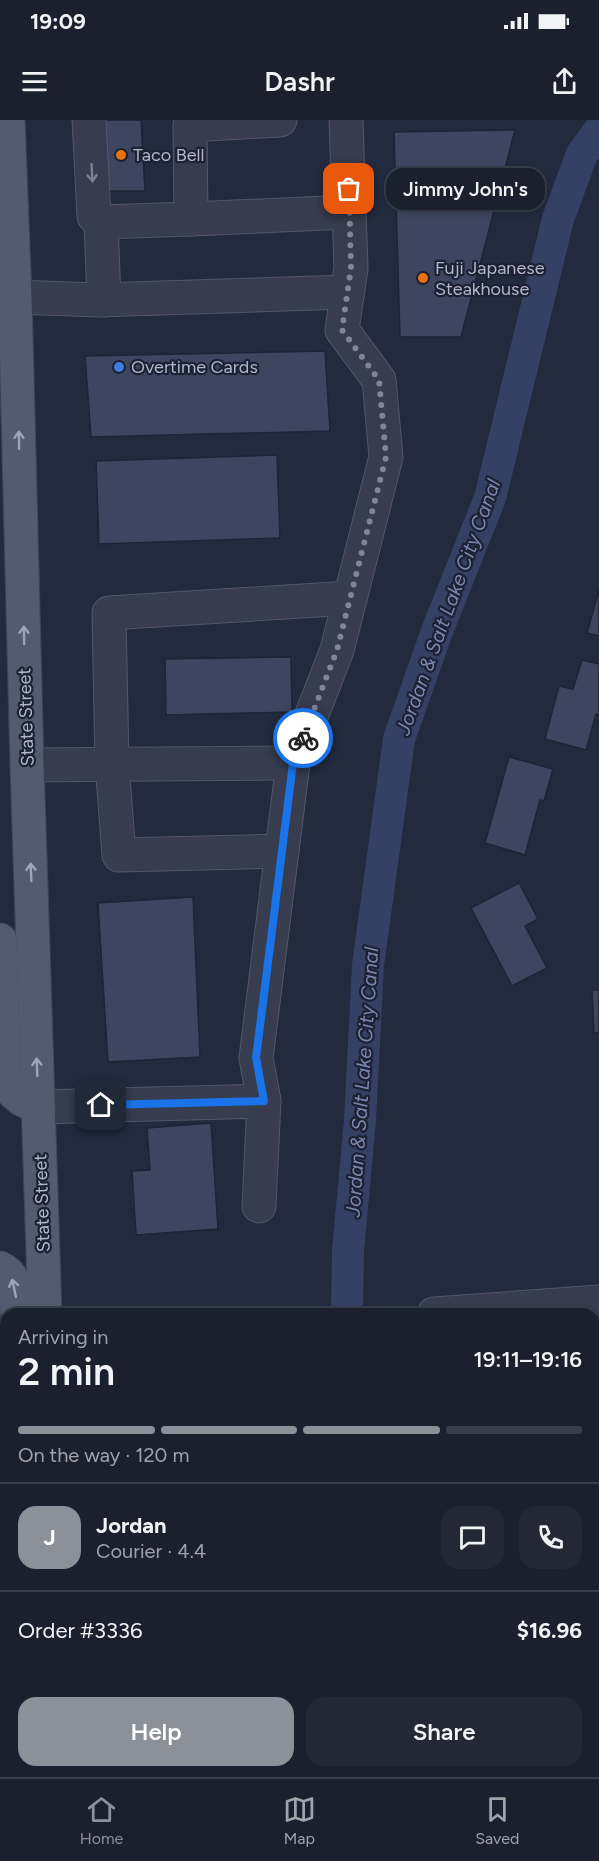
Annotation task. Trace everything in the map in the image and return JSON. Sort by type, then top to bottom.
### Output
[{"type":"main road","name":"State Street","points":[[8,120],[45,1308]]},
{"type":"main road","points":[[0,940],[4,1073],[14,1093],[38,1107]]},
{"type":"main road","points":[[0,1269],[9,1274],[16,1285],[17,1308]]},
{"type":"street","points":[[89,120],[94,216],[101,222],[349,212]]},
{"type":"street","points":[[191,219],[190,124],[280,120]]},
{"type":"street","points":[[259,1206],[264,1101],[256,1058],[293,763],[337,650],[386,457],[379,380],[342,330],[351,268],[346,120]]},
{"type":"street","points":[[101,222],[104,300]]},
{"type":"street","points":[[15,297],[104,300],[348,292]]},
{"type":"street","points":[[282,851],[119,855],[112,764],[109,613],[350,598]]},
{"type":"street","points":[[27,765],[293,763]]},
{"type":"street","points":[[38,1107],[264,1101]]},
{"type":"street","points":[[516,1308],[599,1302]]},
{"type":"building","name":"Taco Bell","points":[[98,120],[141,120],[145,191],[101,191]]},
{"type":"building","points":[[515,130],[461,337],[400,337],[394,132]]},
{"type":"building","points":[[325,351],[330,431],[91,437],[85,356]]},
{"type":"building","points":[[277,455],[280,538],[99,544],[96,461]]},
{"type":"building","points":[[599,590],[599,636],[587,633]]},
{"type":"building","points":[[291,657],[292,712],[166,715],[165,659]]},
{"type":"building","points":[[582,660],[599,664],[599,715],[596,714],[586,750],[545,739],[559,686],[573,689]]},
{"type":"building","points":[[509,757],[553,769],[544,801],[540,800],[525,855],[485,843]]},
{"type":"building","points":[[519,883],[538,919],[525,926],[547,968],[512,986],[471,908]]},
{"type":"building","points":[[193,897],[200,1057],[108,1062],[98,903]]},
{"type":"building","points":[[592,990],[599,990],[599,1033],[594,1033]]},
{"type":"building","points":[[211,1123],[218,1229],[136,1235],[132,1171],[150,1170],[147,1128]]},
{"type":"waterway","name":"Jordan & Salt Lake City Canal","points":[[347,1308],[348,1251],[360,1120],[368,965],[399,739],[437,631],[490,498],[558,219],[582,154],[599,131]]},
{"type":"way so far","points":[[303,738],[337,650],[386,457],[379,380],[342,330],[351,268],[349,189]]},
{"type":"place","name":"Taco Bell","points":[[121,155]]},
{"type":"place","name":"Jimmy John's","points":[[349,189]]},
{"type":"place","name":"Fuji Japanese Steakhouse","points":[[423,278]]},
{"type":"place","name":"Overtime Cards","points":[[119,367]]},
{"type":"route","points":[[101,1105],[264,1101],[256,1058],[293,763],[303,738]]}]
